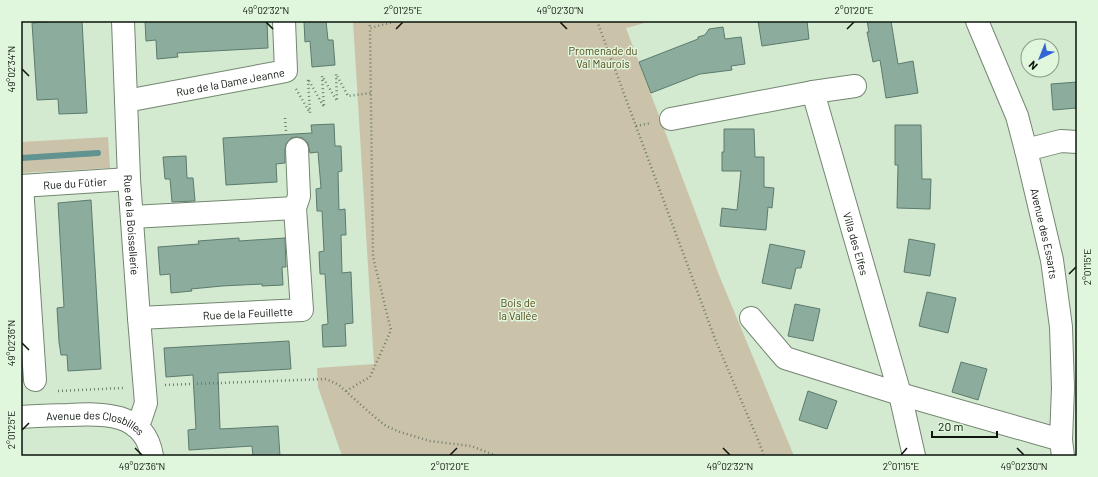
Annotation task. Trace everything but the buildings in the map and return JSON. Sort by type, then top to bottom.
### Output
[{"type":"street","name":"Rue de la Boissellerie","points":[[122,21],[132,217],[146,403],[141,418],[135,426]]},
{"type":"street","name":"Rue de la Dame Jeanne","points":[[126,101],[286,71],[284,21]]},
{"type":"street","name":"Avenue des Essarts","points":[[977,21],[1017,116],[1069,327],[1062,388],[1062,448]]},
{"type":"street","points":[[671,118],[813,92],[855,86]]},
{"type":"street","name":"Villa des Elfes","points":[[813,92],[900,394],[914,456]]},
{"type":"street","points":[[1026,150],[1061,141],[1077,142]]},
{"type":"street","name":"Rue de la Feuillette","points":[[139,318],[302,310],[295,208],[299,196],[297,149]]},
{"type":"street","name":"Rue du Fûtier","points":[[21,186],[130,179]]},
{"type":"street","points":[[21,186],[43,386]]},
{"type":"street","points":[[132,217],[295,208]]},
{"type":"street","points":[[751,318],[785,358],[900,394],[1062,448]]},
{"type":"street","name":"Avenue des Closbilles","points":[[21,417],[90,414],[107,414],[120,417],[135,426],[147,440],[151,447],[152,456]]},
{"type":"path","points":[[346,391],[370,377],[391,330],[373,257],[369,21]]},
{"type":"path","points":[[370,28],[397,21]]},
{"type":"path","points":[[597,21],[716,339],[764,456]]},
{"type":"path","points":[[286,71],[310,113],[308,79],[324,107],[322,76],[337,101],[336,74],[348,96],[371,93]]},
{"type":"path","points":[[43,386],[145,387],[322,378],[332,381],[346,391],[386,426],[430,441],[471,446],[497,456]]},
{"type":"green space","name":"Bois de la Vallée","points":[[353,21],[652,21],[626,28],[719,275],[794,456],[342,456],[318,387],[317,368],[374,364]]},
{"type":"green space","points":[[108,137],[110,168],[21,173],[21,142]]},
{"type":"waterway","points":[[21,158],[98,153]]},
{"type":"park label","name":"Promenade du Val Maurois","points":[[603,56]]}]
